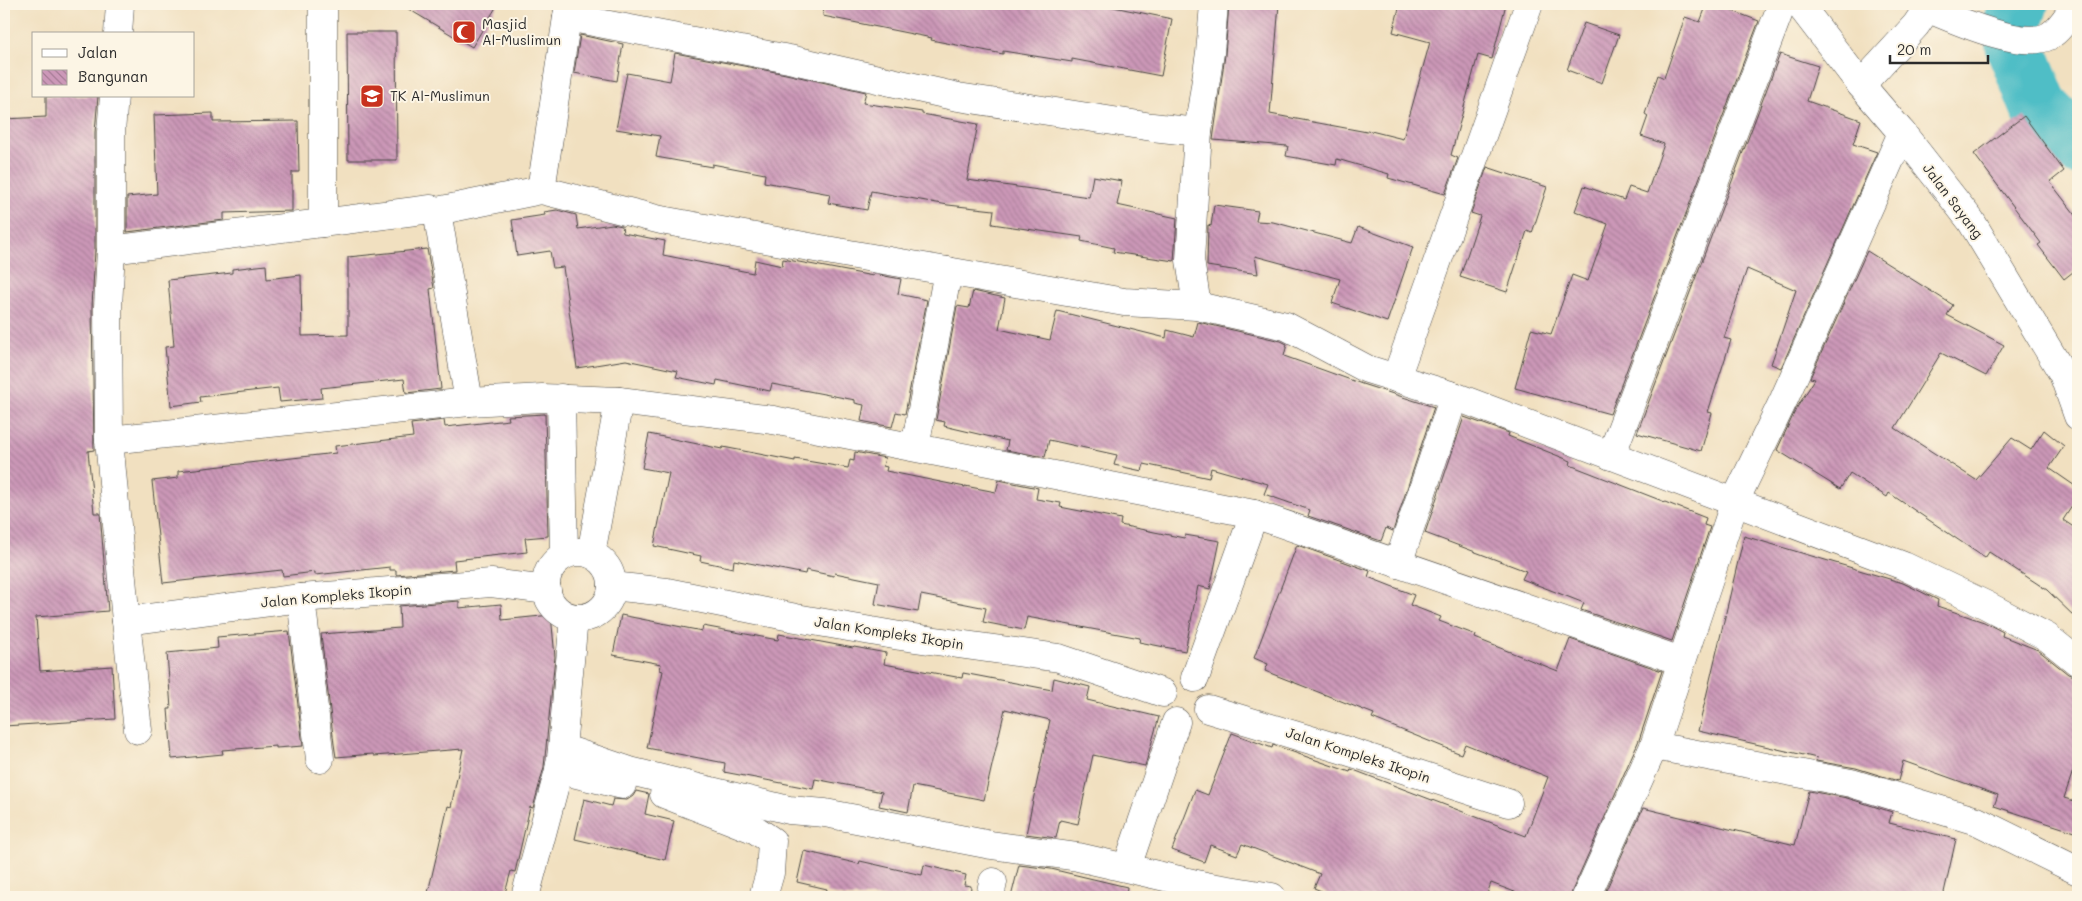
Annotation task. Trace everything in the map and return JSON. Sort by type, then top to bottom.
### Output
[{"type":"street","points":[[118,32],[120,4]]},
{"type":"street","points":[[323,223],[324,4]]},
{"type":"street","points":[[1196,306],[1190,260],[1198,132],[1210,53],[1214,4]]},
{"type":"street","points":[[1396,378],[1529,4]]},
{"type":"street","points":[[1611,456],[1782,4]]},
{"type":"street","name":"Jalan Sayang","points":[[1799,4],[1860,85],[1902,133],[1971,221],[2063,374],[2078,416]]},
{"type":"street","points":[[1860,85],[1916,24],[1928,6],[1977,29],[2018,38],[2032,39],[2048,36],[2061,25],[2076,4]]},
{"type":"street","points":[[541,190],[568,10],[958,96],[1152,127],[1198,132]]},
{"type":"street","points":[[114,98],[111,132],[111,250],[108,307],[108,440],[138,730]]},
{"type":"street","points":[[1586,897],[1654,746],[1736,501],[1784,399],[1902,133]]},
{"type":"street","points":[[111,250],[431,209],[437,211],[541,190],[661,220],[948,271],[1124,302],[1196,306],[1286,326],[1368,369],[1454,396],[1904,566],[1986,605],[2047,637],[2078,662]]},
{"type":"street","points":[[437,211],[469,402]]},
{"type":"street","points":[[915,448],[948,271]]},
{"type":"street","points":[[1398,564],[1454,396]]},
{"type":"street","points":[[108,440],[469,402],[561,398],[619,401],[773,420],[1254,514],[1681,661]]},
{"type":"street","points":[[561,398],[564,555]]},
{"type":"street","points":[[591,554],[619,401]]},
{"type":"street","points":[[1195,678],[1254,514]]},
{"type":"street","points":[[578,551],[591,554],[607,566],[611,573],[612,586],[609,600],[600,610],[588,617],[574,618],[561,613],[552,603],[547,590],[550,570],[553,564],[564,555],[578,551]]},
{"type":"street","name":"Jalan Kompleks Ikopin","points":[[126,621],[301,598],[491,583],[547,590]]},
{"type":"street","name":"Jalan Kompleks Ikopin","points":[[612,586],[667,592],[796,618],[900,636],[1058,658],[1163,693]]},
{"type":"street","points":[[301,598],[320,759]]},
{"type":"street","points":[[525,897],[561,759],[574,618]]},
{"type":"street","points":[[1185,676],[1195,678],[1203,683],[1207,690],[1210,700],[1208,709],[1201,719],[1189,724],[1176,722],[1169,718],[1164,710],[1162,702],[1163,693],[1168,684],[1175,679],[1185,676]]},
{"type":"street","name":"Jalan Kompleks Ikopin","points":[[1208,709],[1344,750],[1508,803]]},
{"type":"street","points":[[1127,867],[1176,722]]},
{"type":"street","points":[[1654,746],[1851,783],[1977,821],[2078,871]]},
{"type":"street","points":[[561,759],[630,770],[789,810],[825,813],[991,845],[1078,857],[1205,886],[1272,897]]},
{"type":"street","points":[[561,759],[666,795],[756,830],[768,837],[772,841],[770,873],[763,897]]},
{"type":"building","name":"Masjid Al-Muslimun","points":[[400,4],[498,4],[472,47]]},
{"type":"building","points":[[824,4],[1099,4],[1172,19],[1161,76],[1072,59],[1072,62],[1003,51],[1003,54],[931,40],[932,38],[823,16]]},
{"type":"building","points":[[1229,4],[1279,4],[1270,114],[1367,132],[1367,130],[1403,139],[1430,42],[1393,32],[1400,4],[1506,4],[1492,59],[1478,55],[1451,155],[1458,158],[1445,194],[1388,178],[1389,174],[1337,159],[1336,165],[1286,156],[1288,146],[1213,140],[1225,55]]},
{"type":"building","points":[[1707,4],[1714,4],[1759,21],[1610,414],[1515,388],[1531,329],[1551,334],[1572,275],[1588,281],[1608,224],[1575,211],[1584,186],[1624,200],[1629,187],[1647,193],[1664,144],[1641,136],[1648,116],[1645,114],[1658,75],[1664,78],[1685,17],[1700,22]]},
{"type":"building","points":[[1584,23],[1619,35],[1602,83],[1567,70]]},
{"type":"building","name":"TK Al-Muslimun","points":[[347,32],[396,32],[397,160],[348,160]]},
{"type":"building","points":[[580,35],[623,44],[617,81],[574,73]]},
{"type":"building","points":[[675,53],[786,74],[866,92],[863,103],[922,112],[922,114],[978,124],[967,180],[1089,197],[1093,176],[1122,181],[1117,205],[1177,218],[1174,261],[1113,252],[1114,248],[1081,241],[1082,237],[992,224],[994,210],[948,205],[871,191],[867,210],[828,203],[830,194],[764,182],[765,174],[712,164],[712,167],[656,157],[660,136],[616,129],[627,73],[670,81]]},
{"type":"building","points":[[1780,54],[1818,66],[1807,101],[1861,120],[1853,144],[1877,152],[1781,368],[1771,364],[1796,290],[1747,269],[1724,338],[1731,340],[1708,412],[1712,413],[1701,451],[1637,433]]},
{"type":"building","points":[[46,98],[98,98],[95,132],[95,250],[92,307],[94,450],[88,451],[94,513],[100,513],[108,611],[36,617],[40,671],[112,666],[115,719],[4,726],[4,119],[46,117]]},
{"type":"building","points":[[213,113],[213,122],[298,121],[299,172],[292,172],[292,211],[224,213],[224,220],[127,232],[127,197],[157,194],[154,115]]},
{"type":"building","points":[[2024,116],[2064,171],[2050,182],[2078,218],[2078,268],[2064,279],[2038,245],[2041,243],[1974,154]]},
{"type":"building","points":[[1487,167],[1547,187],[1532,233],[1527,231],[1507,292],[1460,277],[1480,216],[1471,213]]},
{"type":"building","points":[[1214,205],[1258,211],[1256,221],[1273,222],[1352,243],[1358,227],[1413,247],[1387,322],[1332,303],[1340,279],[1255,256],[1258,274],[1207,266],[1208,225],[1211,226]]},
{"type":"building","points":[[557,210],[576,215],[578,229],[612,224],[622,226],[623,233],[665,241],[663,255],[753,273],[755,260],[782,266],[783,259],[873,276],[874,274],[901,279],[898,294],[927,300],[905,414],[896,412],[892,427],[861,421],[864,405],[855,403],[855,400],[772,384],[770,391],[717,380],[716,385],[676,377],[678,371],[626,360],[577,368],[563,267],[553,268],[550,251],[517,256],[512,220],[545,215],[544,212]]},
{"type":"building","points":[[427,249],[434,288],[430,289],[441,389],[406,393],[404,379],[321,388],[322,398],[280,402],[278,388],[200,397],[201,402],[171,406],[165,347],[174,346],[168,280],[232,273],[232,269],[266,265],[267,279],[301,275],[302,336],[348,335],[348,257]]},
{"type":"building","points":[[1867,251],[1953,305],[1947,315],[2004,345],[1986,376],[1941,353],[1895,428],[1976,480],[2012,438],[2031,450],[2044,430],[2064,446],[2049,468],[2078,488],[2078,497],[2063,520],[2078,530],[2078,620],[2047,590],[1989,552],[1985,558],[1889,493],[1887,497],[1850,473],[1840,489],[1777,450],[1796,409],[1815,379],[1810,378]]},
{"type":"building","points":[[973,291],[1005,298],[999,329],[1050,340],[1057,311],[1166,338],[1167,330],[1194,337],[1198,322],[1281,341],[1287,344],[1284,356],[1434,407],[1393,531],[1386,528],[1381,541],[1308,516],[1310,510],[1264,494],[1268,484],[1211,468],[1209,478],[1144,464],[1142,471],[1114,465],[1117,455],[1049,440],[1045,457],[1006,450],[1008,441],[944,426],[945,422],[936,420],[957,306],[969,308]]},
{"type":"building","points":[[545,414],[548,536],[525,538],[527,552],[454,560],[455,570],[396,575],[396,570],[390,570],[390,567],[315,575],[315,572],[283,576],[282,570],[163,583],[152,481],[178,478],[178,471],[336,453],[335,446],[413,437],[411,424],[444,420],[445,427],[509,420],[508,416]]},
{"type":"building","points":[[1464,417],[1509,433],[1508,436],[1571,461],[1570,465],[1706,518],[1704,525],[1710,527],[1672,641],[1581,610],[1584,603],[1522,579],[1526,571],[1425,533]]},
{"type":"building","points":[[649,434],[722,449],[723,447],[795,461],[795,459],[848,468],[850,460],[854,461],[855,452],[885,458],[883,466],[887,467],[886,471],[965,487],[996,492],[999,480],[1038,488],[1036,499],[1061,503],[1060,507],[1121,519],[1120,525],[1184,538],[1185,535],[1220,541],[1210,589],[1198,586],[1185,651],[1139,642],[1140,638],[1027,617],[1024,630],[983,622],[986,608],[921,595],[918,612],[875,604],[879,582],[835,573],[834,576],[806,570],[805,574],[734,560],[733,568],[700,561],[701,556],[654,546],[669,473],[642,468]]},
{"type":"building","points":[[1744,536],[1903,583],[1938,600],[1937,606],[1984,622],[2003,632],[2002,636],[2038,650],[2068,674],[2078,677],[2078,756],[2064,798],[2078,802],[2078,833],[1994,806],[1998,795],[1903,761],[1898,781],[1856,768],[1816,761],[1817,758],[1698,731]]},
{"type":"building","points":[[1297,545],[1370,571],[1368,577],[1414,595],[1410,605],[1441,617],[1439,621],[1476,635],[1475,638],[1558,671],[1570,639],[1662,671],[1639,740],[1571,897],[1528,897],[1491,883],[1486,897],[1336,897],[1314,888],[1320,874],[1242,844],[1237,855],[1210,845],[1204,862],[1172,850],[1195,790],[1208,795],[1232,733],[1272,748],[1273,745],[1350,772],[1351,769],[1526,836],[1548,777],[1465,744],[1461,754],[1372,718],[1374,714],[1265,671],[1268,664],[1254,658]]},
{"type":"building","points":[[459,601],[459,608],[501,604],[502,620],[551,615],[555,657],[544,767],[533,808],[530,807],[515,872],[511,871],[504,897],[427,897],[448,806],[451,807],[463,749],[336,757],[334,744],[321,634],[400,628],[399,606]]},
{"type":"building","points":[[621,615],[702,631],[703,626],[778,640],[779,634],[854,647],[886,653],[884,664],[962,678],[963,673],[1052,690],[1054,678],[1090,687],[1087,700],[1159,717],[1145,766],[1093,755],[1078,824],[1060,820],[1056,838],[1026,834],[1050,720],[1005,709],[984,800],[913,786],[908,812],[879,806],[882,792],[815,779],[813,789],[724,772],[725,763],[647,748],[663,671],[660,670],[661,664],[613,655]]},
{"type":"building","points":[[289,631],[303,746],[222,750],[223,754],[172,759],[168,709],[171,709],[167,653],[218,648],[217,637]]},
{"type":"building","points":[[636,791],[649,794],[645,814],[674,821],[665,860],[575,839],[584,799],[611,806],[613,799],[627,800]]},
{"type":"building","points":[[1809,791],[1847,798],[1892,812],[1889,823],[1956,839],[1943,897],[1603,897],[1643,808],[1795,845]]},
{"type":"building","points":[[804,851],[859,864],[860,861],[922,875],[924,865],[966,875],[964,885],[971,886],[970,897],[846,897],[826,893],[827,889],[797,882]]},
{"type":"building","points":[[1019,865],[1051,869],[1127,887],[1126,897],[1011,897]]},
{"type":"waterway","points":[[2019,4],[2012,25],[2015,46],[2040,108],[2078,146]]},
{"type":"place","name":"Masjid Al-Muslimun","points":[[464,32]]},
{"type":"place","name":"TK Al-Muslimun","points":[[372,96]]}]
